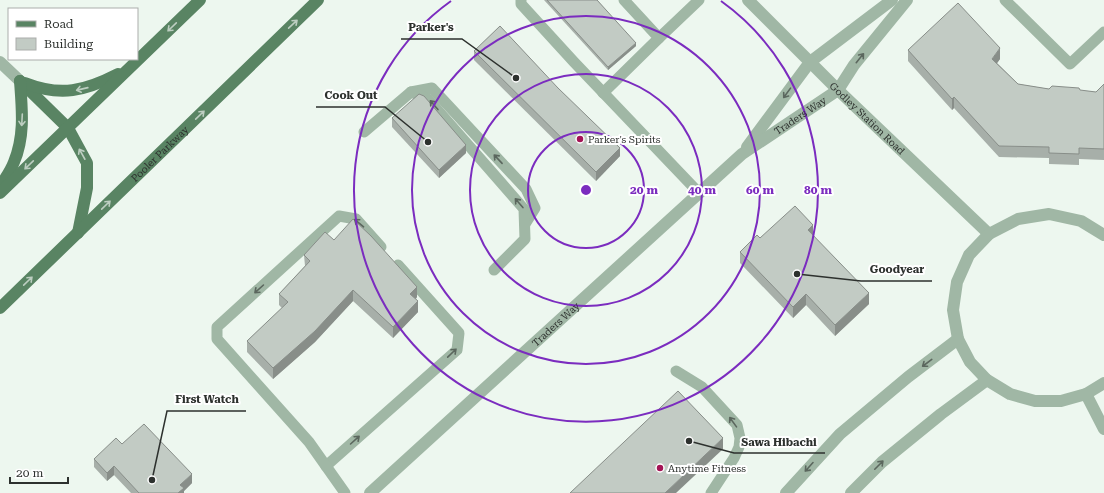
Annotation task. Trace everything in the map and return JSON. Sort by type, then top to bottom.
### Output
[{"type":"main road","points":[[0,193],[200,0]]},
{"type":"main road","name":"Pooler Parkway","points":[[1,308],[318,0]]},
{"type":"main road","points":[[20,81],[41,90],[69,92],[97,85],[130,68]]},
{"type":"main road","points":[[20,81],[68,128],[87,163],[87,188],[78,232]]},
{"type":"main road","points":[[0,186],[14,163],[20,144],[23,117],[20,81]]},
{"type":"street","name":"Godley Station Road","points":[[748,0],[838,90],[990,234]]},
{"type":"street","name":"Traders Way","points":[[742,154],[810,62],[892,0]]},
{"type":"street","points":[[838,90],[854,65],[907,0]]},
{"type":"street","points":[[0,62],[20,81]]},
{"type":"street","name":"Traders Way","points":[[370,493],[742,154],[838,90]]},
{"type":"street","points":[[1104,234],[1081,221],[1050,214],[1018,219],[990,234],[969,255],[957,282],[953,310],[958,339],[970,362],[987,380],[1010,394],[1035,401],[1061,401],[1086,394],[1104,383]]},
{"type":"street","points":[[786,493],[840,434],[908,377],[958,339]]},
{"type":"street","points":[[851,493],[882,462],[941,414],[987,380]]},
{"type":"street","points":[[1086,394],[1104,429]]},
{"type":"lane","points":[[521,0],[521,4],[603,93],[699,193]]},
{"type":"lane","points":[[624,0],[659,38]]},
{"type":"lane","points":[[603,93],[699,0]]},
{"type":"lane","points":[[1005,0],[1070,64],[1104,32]]},
{"type":"lane","points":[[364,132],[411,92],[428,99],[524,209],[525,239],[494,270]]},
{"type":"lane","points":[[326,466],[457,350],[459,333],[356,220],[339,216],[217,327],[217,339],[309,442],[344,493]]},
{"type":"lane","points":[[676,371],[702,387],[737,425],[740,438],[739,447],[734,458],[711,493]]},
{"type":"building","points":[[547,0],[597,0],[636,43],[608,67]]},
{"type":"building","points":[[958,3],[1000,48],[992,59],[1018,84],[1049,89],[1052,86],[1079,88],[1080,90],[1096,92],[1104,84],[1104,149],[1079,148],[1079,154],[1049,153],[1049,147],[999,146],[954,97],[952,99],[908,50]]},
{"type":"building","points":[[500,26],[558,88],[620,148],[596,172],[474,51]]},
{"type":"building","points":[[419,94],[424,96],[466,145],[439,170],[392,118]]},
{"type":"building","points":[[795,206],[813,225],[808,230],[869,293],[835,325],[806,294],[793,307],[740,252],[757,235],[760,238]]},
{"type":"building","points":[[353,219],[371,236],[417,287],[410,294],[418,301],[393,327],[353,290],[315,331],[273,368],[247,341],[288,302],[279,294],[310,261],[304,255],[325,232],[334,240]]},
{"type":"building","points":[[678,391],[723,438],[665,493],[570,493]]},
{"type":"building","points":[[144,424],[192,474],[180,485],[184,488],[178,493],[139,493],[114,466],[107,473],[94,459],[116,438],[122,444]]},
{"type":"place","name":"Parker's","points":[[516,78]]},
{"type":"place","name":"Parker's Spirits","points":[[580,139]]},
{"type":"place","name":"Cook Out","points":[[428,142]]},
{"type":"place","name":"Goodyear","points":[[797,274]]},
{"type":"place","name":"Sawa Hibachi","points":[[689,441]]},
{"type":"place","name":"Anytime Fitness","points":[[660,468]]},
{"type":"place","name":"First Watch","points":[[152,480]]}]
